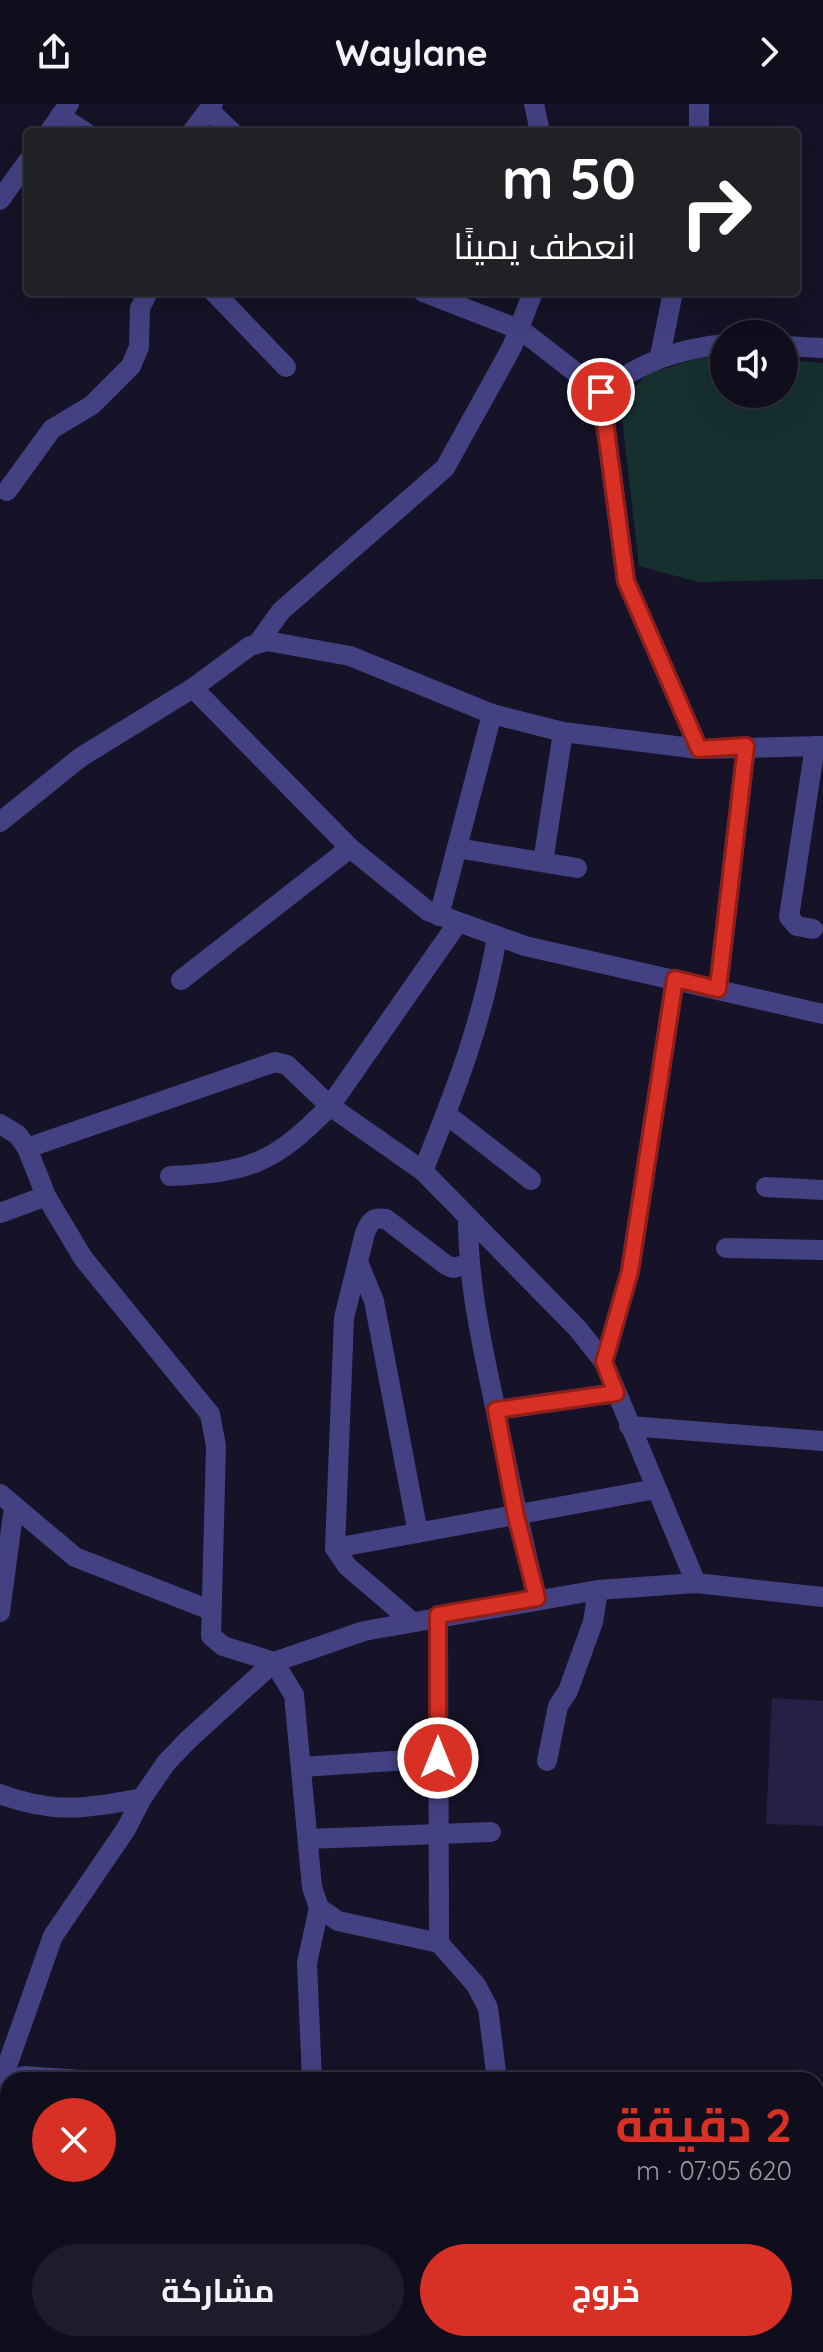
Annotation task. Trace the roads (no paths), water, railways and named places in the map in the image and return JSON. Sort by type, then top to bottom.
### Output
[{"type":"street","points":[[699,104],[699,128]]},
{"type":"street","points":[[195,128],[211,107],[229,128]]},
{"type":"street","points":[[59,117],[78,128]]},
{"type":"street","points":[[2,192],[24,166]]},
{"type":"street","points":[[7,491],[52,429],[92,405],[131,366],[139,347],[140,308],[146,296]]},
{"type":"street","points":[[218,296],[286,367]]},
{"type":"street","points":[[433,296],[521,330],[601,392],[626,581],[699,749]]},
{"type":"street","points":[[0,822],[81,757],[193,688],[258,643],[281,611],[445,468],[521,330],[532,296]]},
{"type":"street","points":[[660,356],[672,296]]},
{"type":"street","points":[[601,392],[629,371],[660,356],[710,347]]},
{"type":"street","points":[[798,347],[823,348]]},
{"type":"street","points":[[258,643],[350,656],[492,714],[563,732],[699,749],[819,746],[789,917],[797,926],[813,929]]},
{"type":"street","points":[[193,688],[350,848],[387,880],[448,920],[497,936],[823,1014]]},
{"type":"street","points":[[170,1176],[230,1173],[273,1155],[304,1133],[330,1106],[448,920],[457,848],[492,714]]},
{"type":"street","points":[[543,862],[563,732]]},
{"type":"street","points":[[718,989],[746,746]]},
{"type":"street","points":[[181,980],[350,848]]},
{"type":"street","points":[[457,848],[577,868]]},
{"type":"street","points":[[423,1171],[477,1034],[497,936]]},
{"type":"street","points":[[604,1362],[630,1271],[675,979]]},
{"type":"street","points":[[27,1148],[275,1062],[287,1065],[330,1106],[423,1171],[578,1329],[604,1362],[696,1583]]},
{"type":"street","points":[[446,1114],[531,1180]]},
{"type":"street","points":[[0,1124],[18,1135],[27,1148],[46,1196],[83,1258],[210,1414],[216,1446],[211,1636],[223,1646],[274,1662],[294,1695],[312,1887],[319,1908],[307,1963],[312,2072]]},
{"type":"street","points":[[766,1187],[823,1190]]},
{"type":"street","points":[[0,1213],[46,1196]]},
{"type":"street","points":[[410,1620],[347,1566],[335,1548],[344,1318],[370,1221],[376,1217],[386,1219],[446,1265],[453,1268],[468,1264]]},
{"type":"street","points":[[468,1219],[468,1264],[516,1516],[537,1598]]},
{"type":"street","points":[[726,1248],[823,1250]]},
{"type":"street","points":[[358,1262],[374,1301],[418,1533]]},
{"type":"street","points":[[496,1410],[616,1393]]},
{"type":"street","points":[[629,1426],[823,1441]]},
{"type":"street","points":[[335,1548],[656,1489]]},
{"type":"street","points":[[7,1501],[75,1557],[210,1610]]},
{"type":"street","points":[[0,1612],[7,1501]]},
{"type":"street","points":[[4,2072],[53,1936],[126,1829],[142,1798],[166,1763],[188,1740],[274,1662],[364,1631],[410,1620],[598,1590],[696,1583],[823,1597]]},
{"type":"street","points":[[547,1761],[558,1706],[568,1691],[593,1622],[598,1590]]},
{"type":"street","points":[[438,1615],[439,1943]]},
{"type":"street","points":[[302,1767],[438,1758]]},
{"type":"street","points":[[0,1794],[28,1805],[71,1811],[142,1798]]},
{"type":"street","points":[[308,1839],[491,1832]]},
{"type":"street","points":[[319,1908],[338,1921],[439,1943],[476,1985],[488,2008],[496,2072]]}]
